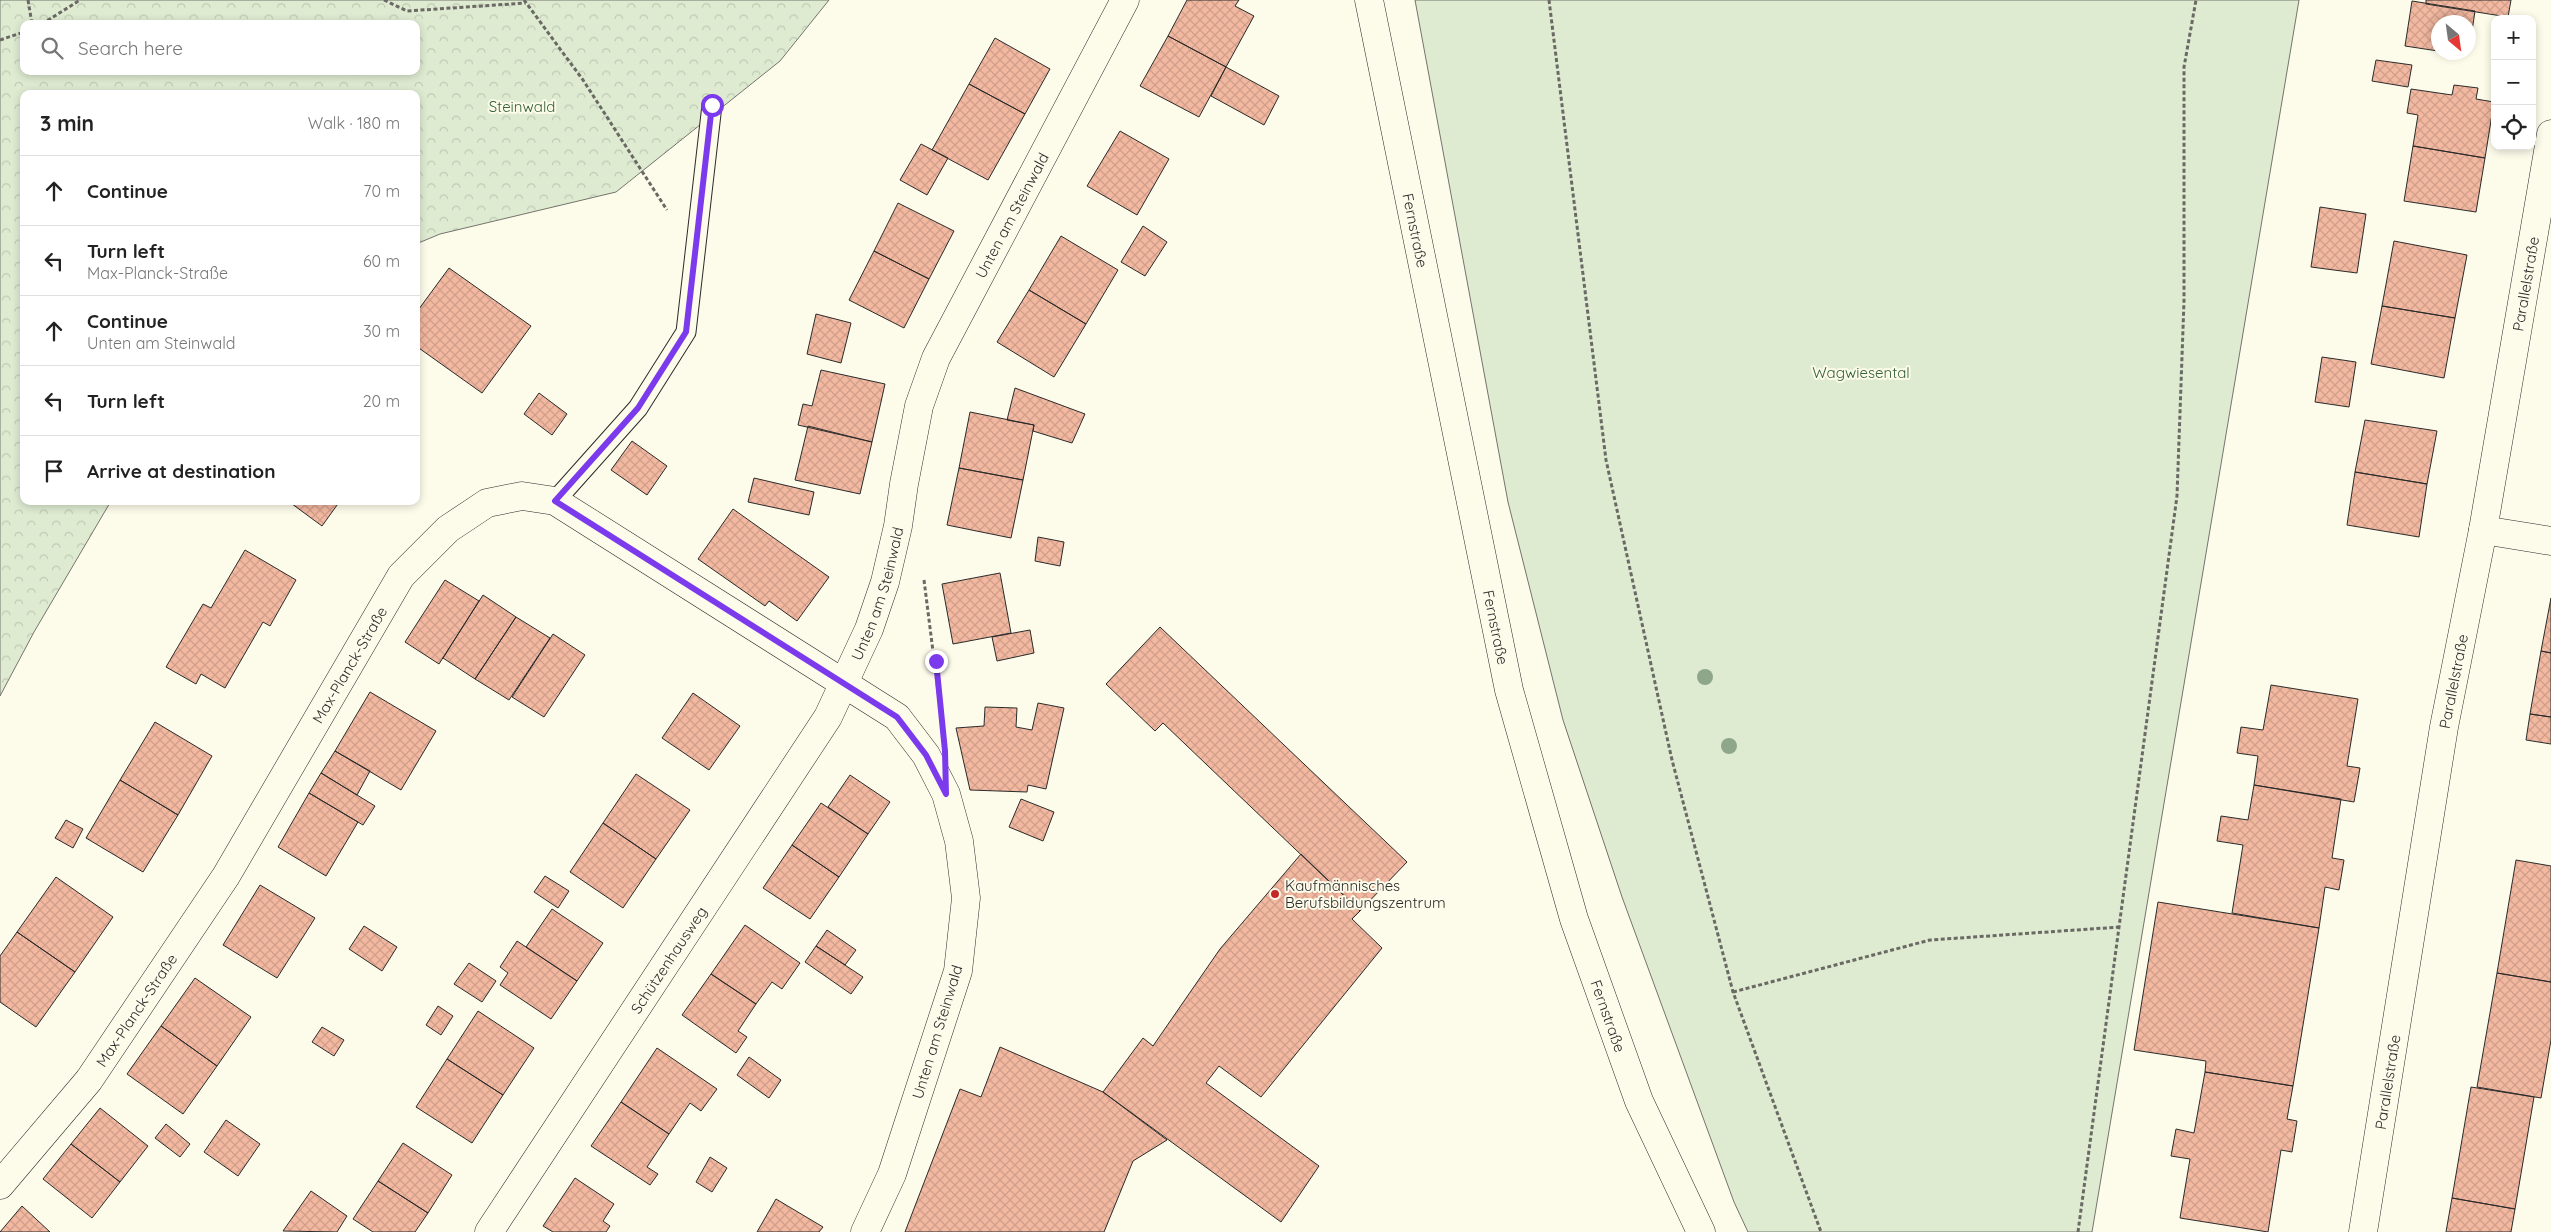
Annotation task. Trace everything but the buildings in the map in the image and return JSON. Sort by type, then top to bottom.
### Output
[{"type":"street","name":"Unten am Steinwald","points":[[866,1232],[892,1174],[958,971],[966,898],[959,841],[946,794],[926,755],[897,717],[844,684],[869,629],[885,582],[898,526],[919,406],[936,358],[1125,0]]},
{"type":"street","name":"Fernstraße","points":[[1369,0],[1509,690],[1574,919],[1639,1101],[1701,1232]]},
{"type":"street","name":"Parallelstraße","points":[[2362,1232],[2444,727],[2483,530],[2551,134]]},
{"type":"street","name":"Max-Planck-Straße","points":[[0,1186],[89,1080],[226,876],[401,576],[448,529],[487,503],[522,496],[555,501],[844,684]]},
{"type":"street","points":[[2483,530],[2551,541]]},
{"type":"street","name":"Schützenhausweg","points":[[489,1232],[828,717],[844,684]]},
{"type":"lane","points":[[555,501],[638,408],[686,332],[712,105]]},
{"type":"path","points":[[28,0],[31,20]]},
{"type":"path","points":[[48,20],[80,0]]},
{"type":"path","points":[[384,0],[407,11],[526,2],[583,80],[696,255]]},
{"type":"path","points":[[1549,0],[1606,460],[1672,760],[1733,992],[1821,1232]]},
{"type":"path","points":[[2078,1232],[2177,496],[2184,301],[2184,67],[2196,0]]},
{"type":"path","points":[[0,40],[20,33]]},
{"type":"path","points":[[924,577],[936,661],[942,724]]},
{"type":"path","points":[[1733,992],[1930,940],[2120,927]]},
{"type":"green space","name":"Steinwald","points":[[0,0],[829,0],[780,61],[616,192],[440,234],[420,242],[420,90],[20,90],[20,505],[109,505],[34,632],[0,696]]},
{"type":"green space","name":"Wagwiesental","points":[[1415,0],[2299,0],[2092,1232],[1748,1232],[1734,1202],[1622,897],[1563,720],[1508,502]]},
{"type":"place","name":"Kaufmännisches Berufsbildungszentrum","points":[[1275,894]]},
{"type":"route","points":[[712,105],[686,332],[638,408],[555,501],[897,717],[926,755],[946,794],[945,751],[936,661]]}]
